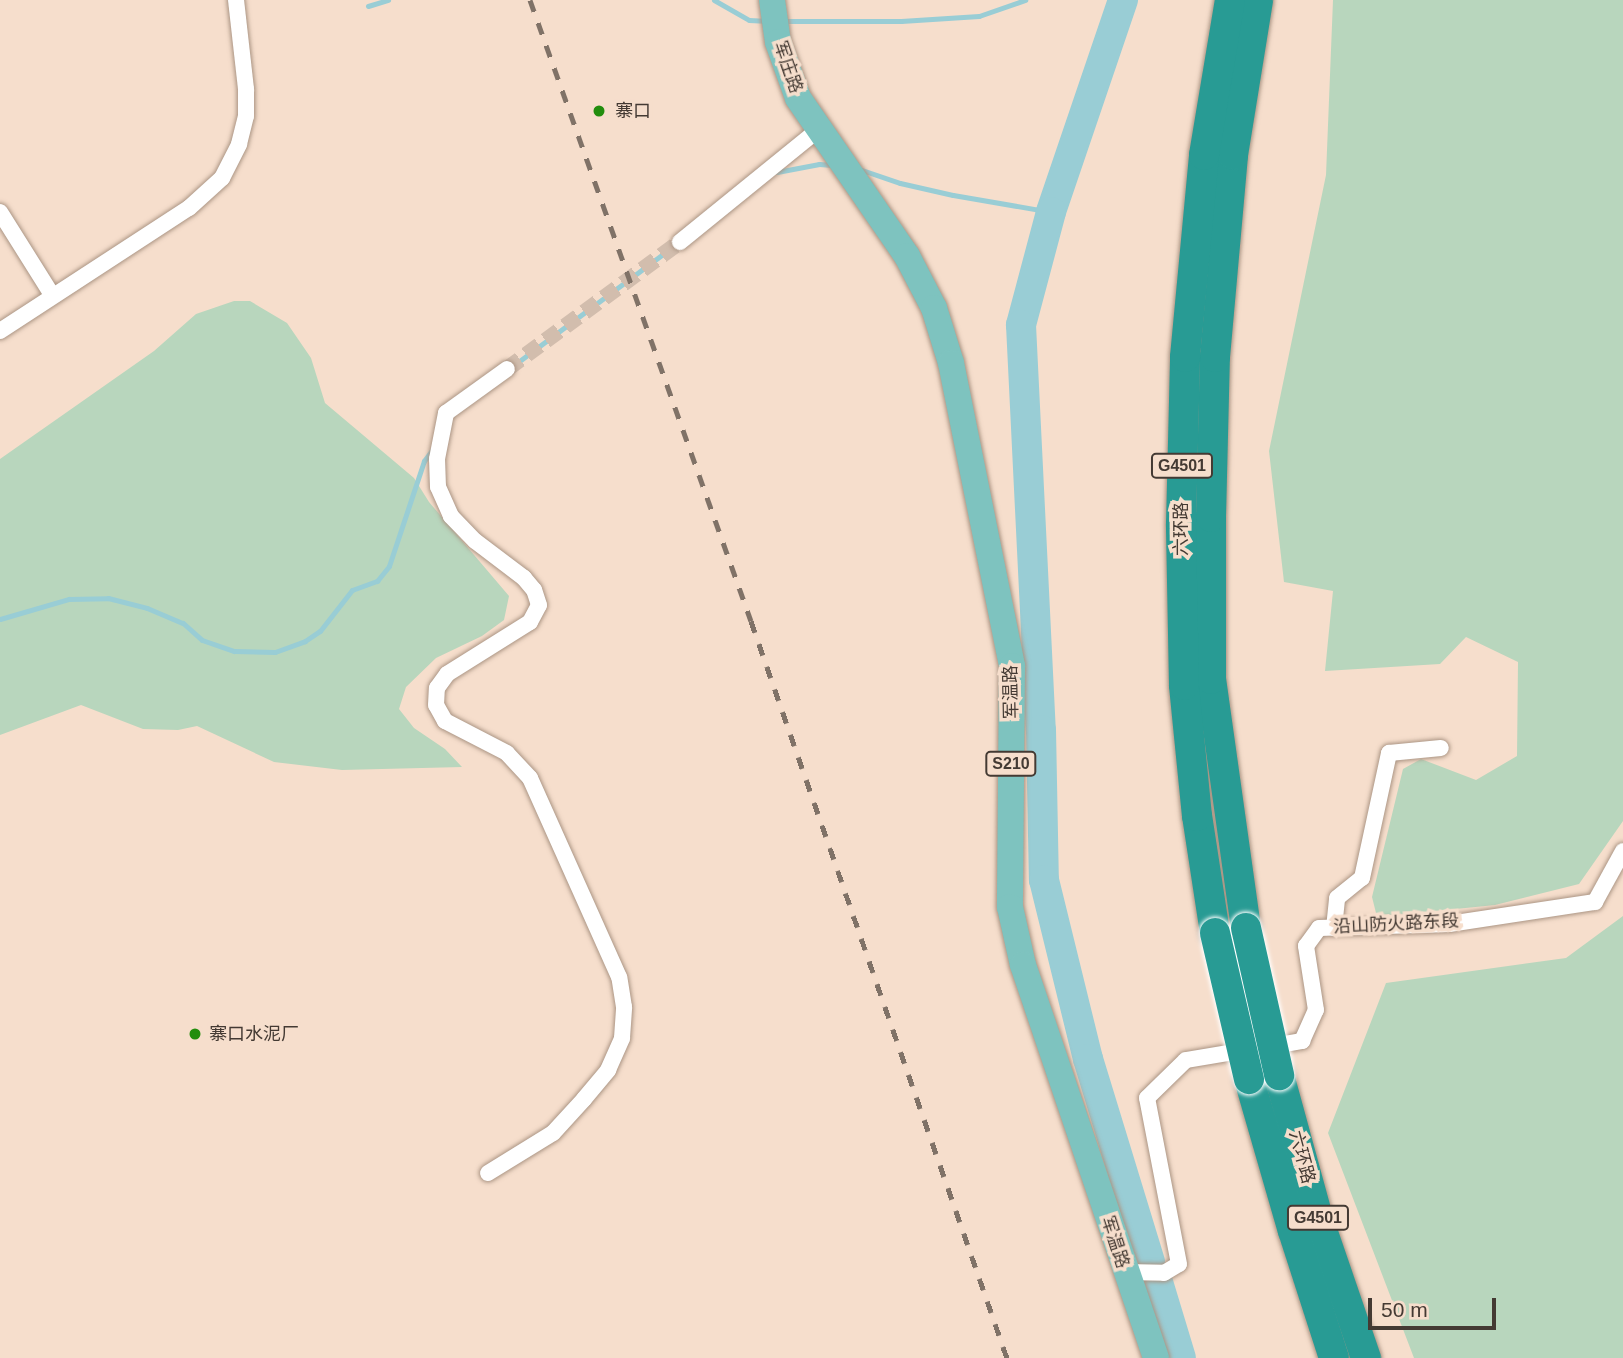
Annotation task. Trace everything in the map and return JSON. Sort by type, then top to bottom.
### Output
[{"type":"highway","name":"六环路","points":[[1230,0],[1203,155],[1185,357],[1181,524],[1184,685],[1197,816],[1215,933],[1249,1079],[1293,1231],[1334,1358]]},
{"type":"highway","name":"六环路","points":[[1258,0],[1233,155],[1215,357],[1211,679],[1246,928],[1279,1075],[1318,1218],[1366,1358]]},
{"type":"main road","name":"军庄路","points":[[772,0],[778,42],[798,98],[818,130]]},
{"type":"main road","name":"军温路","points":[[818,130],[849,170],[918,277],[934,308],[951,363],[1012,666],[1010,907],[1023,965],[1156,1358]]},
{"type":"street","points":[[0,331],[189,208],[222,178],[239,144],[246,116],[246,89],[236,0]]},
{"type":"street","points":[[680,242],[818,130]]},
{"type":"street","points":[[0,212],[52,295]]},
{"type":"street","points":[[488,1173],[553,1133],[584,1100],[608,1070],[622,1038],[624,1007],[619,977],[530,778],[507,753],[445,721],[436,705],[437,688],[447,674],[530,622],[539,605],[534,590],[524,578],[475,541],[452,516],[438,487],[437,459],[446,413],[508,369]]},
{"type":"street","points":[[1334,928],[1337,898],[1362,878],[1390,753],[1441,748]]},
{"type":"street","name":"沿山防火路东段","points":[[1125,1272],[1164,1273],[1179,1264],[1147,1098],[1186,1060],[1302,1041],[1316,1010],[1306,946],[1319,928],[1449,923],[1595,902],[1623,851]]},
{"type":"green space","points":[[1333,0],[1623,0],[1623,821],[1579,884],[1495,905],[1377,917],[1372,897],[1403,769],[1421,759],[1476,780],[1517,756],[1518,662],[1466,637],[1440,664],[1325,671],[1333,591],[1284,582],[1269,451],[1326,175]]},
{"type":"green space","points":[[234,301],[250,301],[287,323],[311,358],[325,403],[414,478],[429,502],[509,596],[504,620],[482,636],[436,658],[406,687],[399,709],[414,728],[445,749],[462,767],[342,770],[274,762],[197,726],[178,730],[143,729],[81,705],[0,735],[0,459],[154,351],[196,314]]},
{"type":"green space","points":[[1623,916],[1623,1358],[1414,1358],[1328,1133],[1386,983],[1566,958]]},
{"type":"waterway","points":[[368,6],[388,0]]},
{"type":"waterway","points":[[714,0],[749,20],[769,21]]},
{"type":"waterway","points":[[782,21],[901,21],[979,16],[1025,0]]},
{"type":"waterway","points":[[1123,0],[1051,212],[1021,325],[1041,730],[1044,880],[1088,1059],[1150,1262]]},
{"type":"waterway","points":[[777,172],[819,164],[832,165]]},
{"type":"waterway","points":[[856,168],[900,183],[953,195],[1051,212]]},
{"type":"waterway","points":[[510,368],[679,242]]},
{"type":"waterway","points":[[0,619],[69,599],[108,598],[147,608],[183,623],[202,640],[234,651],[275,652],[305,641],[320,631],[352,590],[377,581],[389,566],[424,461],[434,447]]},
{"type":"waterway","points":[[1158,1282],[1181,1358]]},
{"type":"tunnel","points":[[507,369],[680,242]]},
{"type":"railway","points":[[530,0],[751,621],[1007,1358]]},
{"type":"place","name":"寨口","points":[[599,111]]},
{"type":"place","name":"寨口水泥厂","points":[[195,1034]]}]
